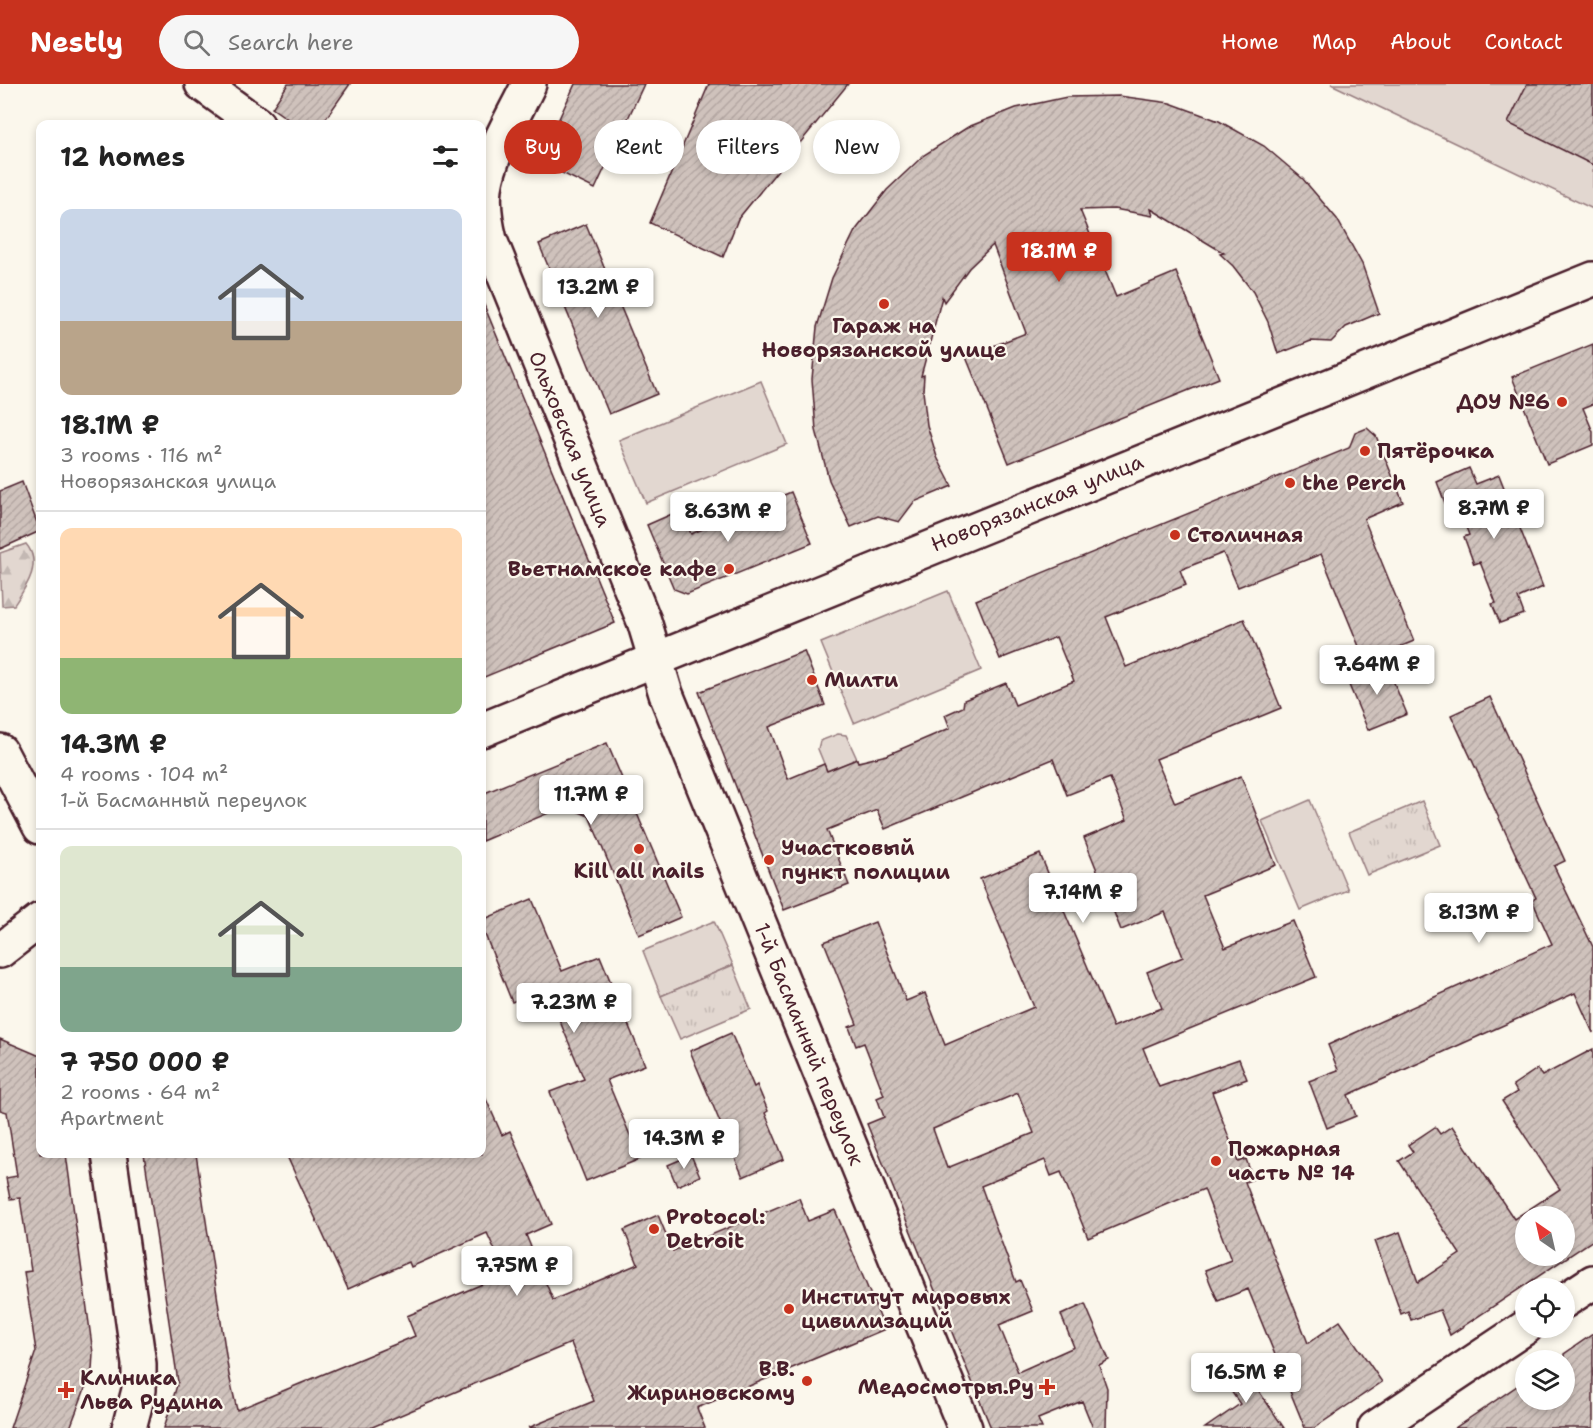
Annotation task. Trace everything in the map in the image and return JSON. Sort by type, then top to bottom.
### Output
[{"type":"street","points":[[202,84],[252,120]]},
{"type":"street","name":"Ольховская улица","points":[[486,185],[496,155],[529,84]]},
{"type":"street","name":"Ольховская улица","points":[[486,229],[644,621],[656,658]]},
{"type":"street","name":"Новорязанская улица","points":[[486,728],[1593,279]]},
{"type":"street","name":"1-й Басманный переулок","points":[[656,658],[666,694],[965,1428]]},
{"type":"street","points":[[0,751],[36,819]]},
{"type":"street","points":[[0,951],[36,923]]},
{"type":"street","points":[[110,1158],[139,1364],[139,1390],[129,1428]]},
{"type":"street","points":[[1575,1294],[1593,1282]]},
{"type":"street","points":[[1376,1428],[1515,1334]]},
{"type":"green space","points":[[1331,84],[1593,84],[1593,209]]},
{"type":"green space","points":[[761,381],[787,444],[646,503],[619,440]]},
{"type":"green space","points":[[26,544],[33,559],[31,575],[14,605],[2,606],[0,553]]},
{"type":"green space","points":[[948,591],[981,670],[854,723],[821,643]]},
{"type":"green space","points":[[838,734],[846,735],[857,759],[827,771],[818,749],[820,741]]},
{"type":"green space","points":[[1310,800],[1348,890],[1300,910],[1262,821]]},
{"type":"green space","points":[[1422,801],[1440,845],[1367,875],[1349,832]]},
{"type":"green space","points":[[714,921],[733,965],[661,996],[643,951]]},
{"type":"green space","points":[[733,965],[751,1009],[680,1039],[661,996]]},
{"type":"building","points":[[288,84],[350,84],[325,120],[289,120],[272,108]]},
{"type":"building","points":[[575,84],[644,84],[627,120],[594,120],[594,174],[602,174],[595,189],[564,174],[582,174],[582,120],[558,120]]},
{"type":"building","points":[[709,84],[848,84],[819,120],[813,120],[813,127],[801,142],[801,120],[696,120],[696,174],[775,174],[738,219],[723,257],[650,223],[671,174],[684,174],[684,143]]},
{"type":"building","points":[[1527,84],[1593,84],[1593,165],[1508,123]]},
{"type":"building","name":"Гараж на Новорязанской улице","points":[[1119,96],[1170,103],[1219,121],[1264,146],[1303,179],[1337,219],[1362,264],[1379,313],[1346,327],[1331,342],[1311,341],[1278,354],[1268,322],[1253,292],[1233,266],[1220,254],[1224,253],[1151,209],[1153,216],[1114,209],[1080,210],[1116,297],[1176,272],[1219,378],[1009,463],[966,357],[1026,333],[993,245],[969,268],[944,302],[942,297],[921,376],[924,375],[923,391],[927,425],[937,457],[952,486],[914,502],[899,522],[878,516],[851,527],[829,480],[816,430],[812,379],[817,327],[832,278],[855,231],[887,190],[924,155],[968,127],[1016,108],[1067,97]]},
{"type":"building","points":[[586,224],[657,394],[609,414],[539,244]]},
{"type":"building","points":[[486,310],[615,623],[486,676]]},
{"type":"building","points":[[1593,344],[1593,404],[1583,408],[1593,432],[1593,445],[1547,464],[1512,377]]},
{"type":"building","points":[[1367,428],[1376,436],[1403,502],[1364,519],[1414,641],[1365,661],[1321,554],[1238,587],[1223,553],[1180,570],[1186,585],[1106,617],[1126,667],[1244,619],[1281,708],[1156,759],[1175,803],[1241,776],[1276,865],[1203,895],[1225,948],[1293,921],[1316,977],[1143,1048],[1159,1087],[1239,1059],[1247,1079],[1212,1092],[1238,1162],[1246,1159],[1253,1179],[1245,1182],[1308,1343],[1340,1321],[1382,1382],[1314,1428],[1305,1428],[1248,1289],[1218,1301],[1211,1285],[1205,1270],[1231,1260],[1204,1189],[1088,1238],[1061,1172],[1051,1176],[1045,1160],[981,1186],[1016,1282],[1020,1280],[1033,1311],[999,1325],[1018,1372],[1074,1347],[1061,1315],[1085,1304],[1109,1360],[1099,1365],[1107,1388],[1106,1428],[1093,1428],[1082,1401],[1038,1419],[1042,1428],[991,1428],[867,1124],[884,1117],[877,1098],[884,1095],[864,1043],[856,1046],[849,1027],[857,1024],[824,942],[875,922],[906,1001],[925,993],[945,1045],[1034,1007],[980,879],[1040,854],[1113,1027],[1162,1008],[1147,972],[1183,957],[1165,912],[1121,930],[1084,838],[1127,820],[1110,778],[1067,795],[1053,759],[885,829],[877,810],[827,830],[849,885],[784,910],[699,692],[804,651],[825,705],[769,727],[788,779],[824,764],[827,771],[857,759],[858,762],[887,755],[950,728],[945,715],[963,707],[964,700],[1006,683],[1015,705],[1074,681],[1056,637],[1000,659],[976,600],[1349,448],[1355,433]],"holes":[[[1018,1093],[1034,1133],[947,1168],[933,1129]]]},
{"type":"building","points":[[1469,468],[1476,484],[1499,475],[1543,587],[1518,598],[1524,614],[1500,623],[1492,604],[1496,603],[1480,562],[1474,564],[1464,537],[1469,535],[1455,499],[1445,503],[1437,482]]},
{"type":"building","points":[[22,482],[36,520],[36,533],[0,549],[0,491]]},
{"type":"building","points":[[791,492],[812,543],[687,594],[674,589],[647,525],[681,510],[691,534]]},
{"type":"building","points":[[1385,661],[1407,714],[1368,730],[1346,678]]},
{"type":"building","points":[[1490,697],[1565,861],[1554,866],[1593,947],[1593,1033],[1575,993],[1348,1095],[1356,1116],[1327,1128],[1309,1081],[1338,1070],[1328,1045],[1552,944],[1532,900],[1536,898],[1451,715]]},
{"type":"building","points":[[607,743],[681,917],[639,935],[589,816],[565,806],[486,839],[486,792]]},
{"type":"building","points":[[532,899],[562,971],[600,956],[645,1065],[607,1080],[640,1159],[586,1181],[550,1092],[584,1079],[546,988],[512,1002],[486,937],[486,918]]},
{"type":"building","points":[[731,1033],[754,1087],[757,1085],[768,1111],[765,1113],[784,1159],[743,1177],[690,1051]]},
{"type":"building","points":[[0,1039],[36,1054],[36,1158],[67,1158],[93,1353],[92,1370],[70,1428],[10,1428],[36,1351],[24,1272],[31,1271],[20,1198],[10,1199],[6,1178],[17,1176],[7,1112],[0,1110]]},
{"type":"building","points":[[1593,1049],[1593,1240],[1575,1252],[1575,1206],[1534,1206],[1560,1189],[1502,1101],[1517,1092],[1513,1085],[1537,1069],[1542,1076]]},
{"type":"building","points":[[486,1099],[502,1135],[510,1131],[551,1224],[526,1235],[553,1300],[638,1264],[624,1230],[658,1215],[673,1251],[799,1198],[808,1221],[835,1210],[885,1329],[697,1408],[705,1428],[528,1428],[594,1401],[571,1343],[370,1428],[164,1428],[178,1382],[145,1158],[197,1158],[229,1375],[237,1410],[415,1336],[407,1316],[506,1274],[487,1233],[411,1267],[409,1262],[348,1289],[288,1158],[486,1158]]},
{"type":"building","points":[[1452,1126],[1514,1219],[1515,1266],[1554,1266],[1536,1278],[1515,1278],[1515,1292],[1450,1335],[1440,1310],[1411,1320],[1408,1311],[1401,1314],[1375,1241],[1400,1232],[1418,1282],[1460,1254],[1399,1161],[1413,1152],[1408,1145],[1435,1127],[1440,1134]]},
{"type":"building","points":[[691,1155],[700,1176],[677,1186],[668,1165]]},
{"type":"building","points":[[1593,1334],[1593,1428],[1455,1428],[1515,1387],[1515,1410],[1575,1410],[1575,1350],[1570,1350]]},
{"type":"building","points":[[1239,1362],[1284,1428],[1205,1428],[1240,1404],[1220,1375]]},
{"type":"place","name":"Гараж на Новорязанской улице","points":[[884,304]]},
{"type":"place","name":"ДОУ №6","points":[[1562,402]]},
{"type":"place","name":"Пятёрочка","points":[[1365,451]]},
{"type":"place","name":"the Perch","points":[[1290,483]]},
{"type":"place","name":"Столичная","points":[[1175,535]]},
{"type":"place","name":"Вьетнамское кафе","points":[[729,569]]},
{"type":"place","name":"Милти","points":[[812,680]]},
{"type":"place","name":"Kill all nails","points":[[639,849]]},
{"type":"place","name":"Участковый пункт полиции","points":[[769,860]]},
{"type":"place","name":"Пожарная часть № 14","points":[[1216,1161]]},
{"type":"place","name":"Protocol: Detroit","points":[[654,1229]]},
{"type":"place","name":"Институт мировых цивилизаций","points":[[789,1309]]},
{"type":"place","name":"В.В. Жириновскому","points":[[807,1381]]},
{"type":"place","name":"Медосмотры.Ру","points":[[1047,1387]]},
{"type":"place","name":"Клиника Льва Рудина","points":[[66,1390]]}]
